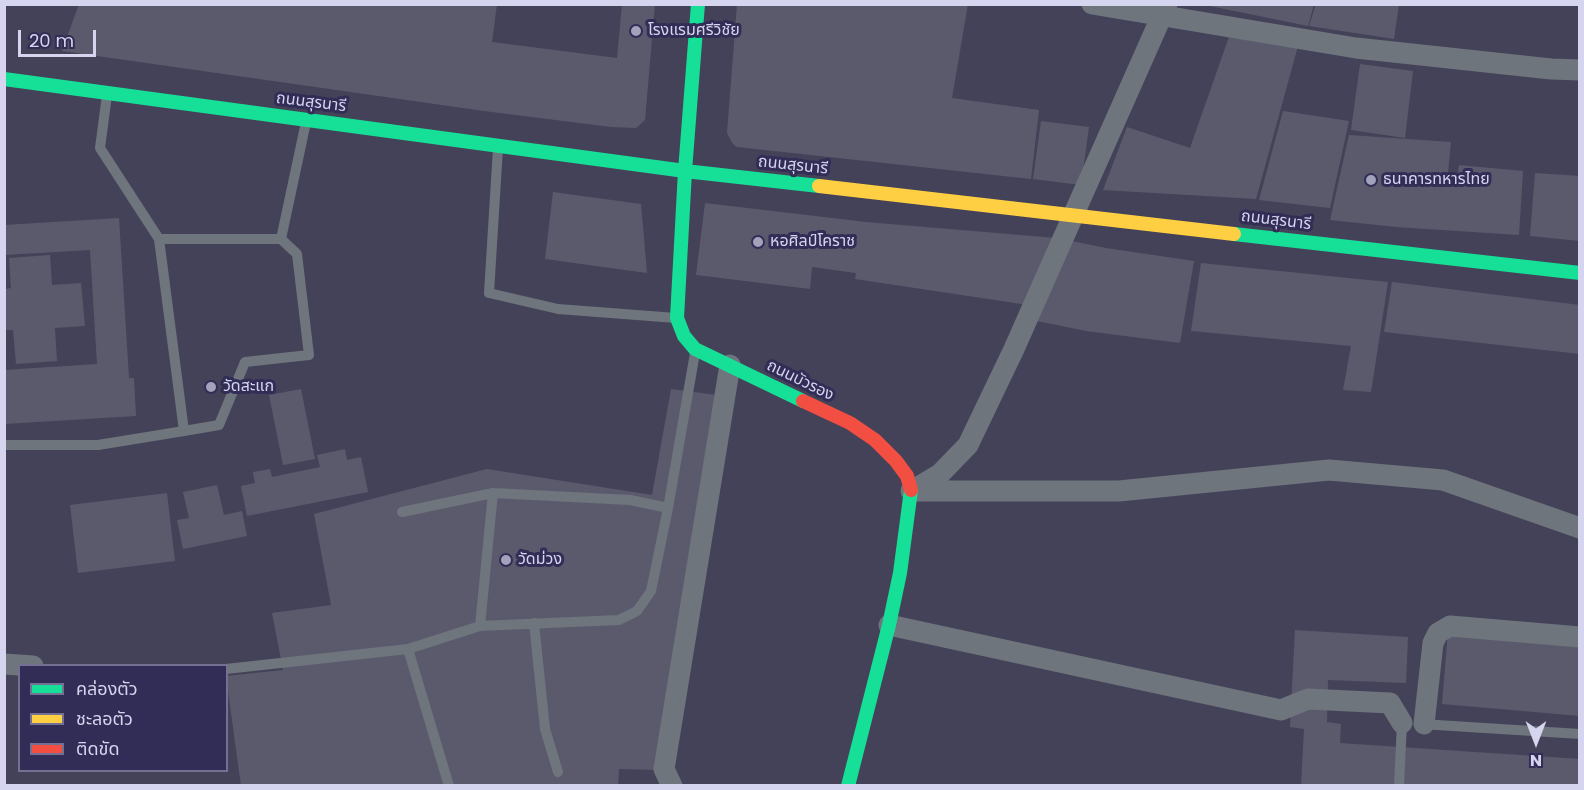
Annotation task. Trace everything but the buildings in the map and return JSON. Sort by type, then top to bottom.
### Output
[{"type":"main road","points":[[695,349],[684,336],[677,318],[685,171],[698,4]]},
{"type":"main road","name":"ถนนสุรนารี","points":[[4,79],[685,171],[1580,273]]},
{"type":"main road","name":"ถนนบัวรอง","points":[[695,349],[850,423],[875,440],[896,461],[907,476],[911,491]]},
{"type":"main road","points":[[848,786],[889,625],[902,563],[911,491]]},
{"type":"street","points":[[1092,4],[1164,10],[1356,48],[1551,69],[1580,70]]},
{"type":"street","points":[[911,491],[940,474],[968,445],[1014,349],[1164,10]]},
{"type":"street","points":[[672,786],[664,769],[730,365]]},
{"type":"street","points":[[911,491],[1119,491],[1329,470],[1443,480],[1580,528]]},
{"type":"street","points":[[889,625],[1281,710],[1308,699],[1390,703],[1402,723]]},
{"type":"street","points":[[1424,724],[1432,643],[1438,633],[1450,626],[1580,637]]},
{"type":"lane","points":[[107,93],[100,148],[159,239],[184,431]]},
{"type":"lane","points":[[281,239],[307,119]]},
{"type":"lane","points":[[499,145],[489,293],[558,309],[677,318]]},
{"type":"lane","points":[[4,445],[98,445],[219,425],[245,362],[309,355],[297,254],[281,239],[159,239]]},
{"type":"lane","points":[[228,669],[408,649],[480,626],[619,620],[637,611],[651,591],[668,508],[695,349]]},
{"type":"lane","points":[[402,512],[493,493],[630,500],[668,508]]},
{"type":"lane","points":[[480,626],[493,493]]},
{"type":"lane","points":[[534,623],[545,729],[558,772]]},
{"type":"lane","points":[[408,649],[449,786]]},
{"type":"lane","points":[[1400,786],[1402,723],[1580,734]]},
{"type":"traffic: fast","points":[[698,4],[685,171],[677,318],[684,336],[695,349],[803,401]]},
{"type":"traffic: fast","points":[[4,79],[685,171],[819,186]]},
{"type":"traffic: fast","points":[[1234,234],[1580,273]]},
{"type":"traffic: fast","points":[[848,786],[889,625],[900,573],[911,490]]},
{"type":"traffic: slow","points":[[819,186],[1234,234]]},
{"type":"traffic: jam","points":[[803,401],[850,423],[875,440],[907,476],[911,490]]},
{"type":"place","name":"โรงแรมศรีวิชัย","points":[[636,31]]},
{"type":"place","name":"ธนาคารทหารไทย","points":[[1371,180]]},
{"type":"place","name":"หอศิลป์โคราช","points":[[758,242]]},
{"type":"place","name":"วัดสะแก","points":[[211,387]]},
{"type":"place","name":"วัดม่วง","points":[[506,560]]}]
